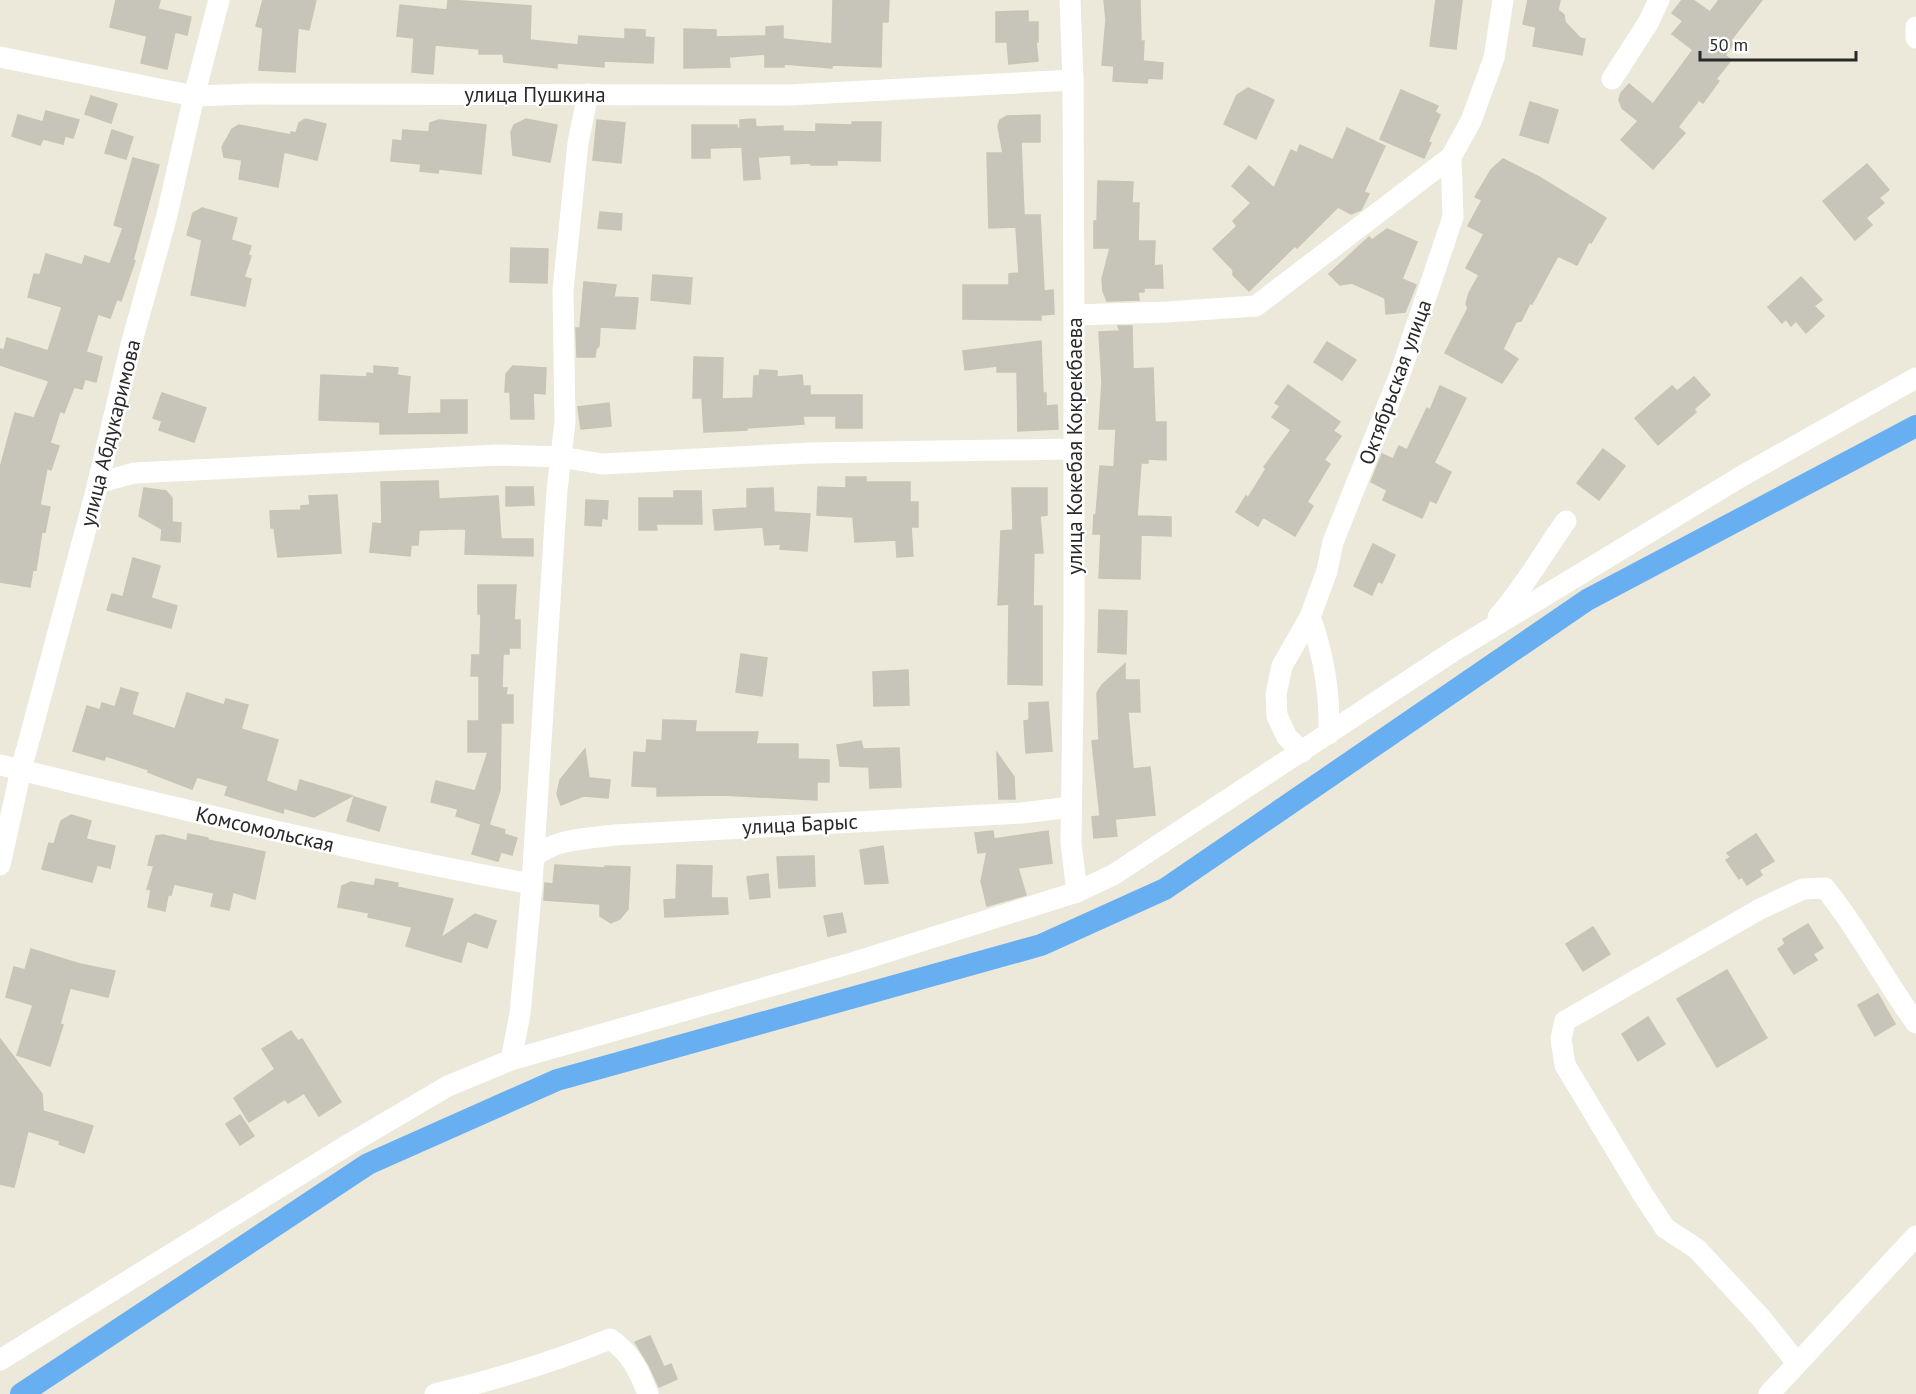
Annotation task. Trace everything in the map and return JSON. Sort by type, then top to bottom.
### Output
[{"type":"street","name":"улица Абдукаримова","points":[[0,865],[21,770],[167,215],[219,0]]},
{"type":"street","name":"улица Кокебая Кокрекбаева","points":[[1070,0],[1073,80],[1074,315],[1071,843],[1077,892]]},
{"type":"street","points":[[1074,315],[1256,306],[1451,157],[1471,121],[1494,58],[1503,0]]},
{"type":"street","points":[[1612,80],[1648,23],[1659,0]]},
{"type":"street","points":[[1916,27],[1916,38]]},
{"type":"street","name":"улица Пушкина","points":[[0,57],[194,96],[252,94],[790,95],[1073,80]]},
{"type":"street","points":[[511,1059],[520,1014],[532,884],[565,422],[563,290],[578,143],[588,94]]},
{"type":"street","name":"Октябрьская улица","points":[[1302,752],[1287,737],[1277,716],[1276,694],[1282,666],[1310,617],[1327,571],[1333,542],[1400,377],[1453,217],[1451,157]]},
{"type":"street","points":[[0,1360],[448,1086],[511,1059],[843,965],[1077,892],[1113,875],[1484,633],[1742,476],[1916,378]]},
{"type":"street","points":[[98,483],[134,472],[499,455],[561,457],[602,464],[811,453],[1074,450]]},
{"type":"street","points":[[1484,633],[1514,599],[1566,521]]},
{"type":"street","points":[[1310,617],[1317,637],[1329,696],[1329,734]]},
{"type":"street","name":"Комсомольская","points":[[0,765],[298,837],[435,867],[532,884]]},
{"type":"street","name":"улица Барыс","points":[[534,856],[561,842],[615,835],[1022,813],[1071,807]]},
{"type":"street","points":[[1797,1363],[1761,1318],[1697,1249],[1665,1228],[1565,1065],[1561,1039],[1565,1021],[1760,909],[1803,889],[1825,888],[1843,910],[1916,1023]]},
{"type":"street","points":[[1769,1394],[1916,1236]]},
{"type":"street","points":[[435,1394],[510,1374],[610,1339],[624,1348],[640,1373],[648,1394]]},
{"type":"building","points":[[116,0],[160,0],[158,9],[191,17],[187,35],[175,32],[167,69],[141,63],[147,36],[110,27]]},
{"type":"building","points":[[263,0],[316,0],[309,30],[298,28],[295,72],[259,70],[263,28],[256,26]]},
{"type":"building","points":[[448,0],[531,6],[530,40],[578,45],[579,36],[625,39],[625,29],[645,30],[645,37],[654,38],[653,63],[604,61],[604,67],[557,63],[557,68],[504,62],[503,54],[479,54],[479,49],[435,45],[433,74],[412,72],[414,38],[397,36],[400,5],[447,10]]},
{"type":"building","points":[[833,0],[889,0],[888,22],[882,22],[881,67],[832,65],[832,68],[784,64],[784,67],[765,67],[765,54],[729,57],[730,67],[684,68],[684,29],[716,30],[716,37],[766,36],[766,27],[783,26],[783,39],[832,44]]},
{"type":"building","points":[[1104,0],[1140,0],[1141,41],[1144,41],[1143,61],[1163,63],[1162,79],[1148,78],[1147,83],[1113,81],[1114,66],[1102,65],[1106,20]]},
{"type":"building","points":[[1436,0],[1462,0],[1456,49],[1430,46]]},
{"type":"building","points":[[1528,0],[1560,0],[1558,10],[1564,15],[1565,22],[1580,38],[1585,39],[1582,55],[1533,46],[1536,27],[1523,24]]},
{"type":"building","points":[[1682,0],[1693,0],[1710,12],[1719,0],[1762,0],[1731,40],[1734,43],[1725,55],[1731,60],[1716,79],[1719,81],[1703,103],[1699,100],[1678,127],[1685,133],[1653,169],[1621,140],[1638,121],[1622,108],[1619,100],[1621,93],[1629,84],[1653,104],[1693,50],[1672,34],[1683,21],[1672,13]]},
{"type":"building","points":[[1028,11],[1028,22],[1038,22],[1038,42],[1036,42],[1038,61],[1009,64],[1007,42],[996,42],[996,12]]},
{"type":"building","points":[[1248,88],[1274,100],[1256,139],[1224,124],[1237,95]]},
{"type":"building","points":[[1401,90],[1438,106],[1435,112],[1440,115],[1428,142],[1431,143],[1424,158],[1380,139]]},
{"type":"building","points":[[91,96],[117,104],[111,123],[85,114]]},
{"type":"building","points":[[1530,102],[1558,110],[1548,143],[1520,135]]},
{"type":"building","points":[[46,111],[79,120],[73,138],[65,136],[63,144],[43,139],[40,145],[12,136],[18,115],[43,122]]},
{"type":"building","points":[[1040,115],[1040,142],[1021,142],[1024,215],[1040,215],[1044,291],[1053,290],[1054,314],[1041,315],[1041,320],[963,319],[963,285],[1009,285],[1009,274],[1019,273],[1016,227],[989,228],[987,153],[1003,153],[998,126],[1000,120],[1007,116]]},
{"type":"building","points":[[305,119],[326,124],[317,160],[284,152],[278,187],[239,179],[242,160],[224,157],[222,147],[232,129],[239,125],[291,135],[291,132],[296,133],[299,123]]},
{"type":"building","points":[[526,119],[557,125],[550,162],[513,155],[511,132],[514,125]]},
{"type":"building","points":[[755,119],[756,127],[783,126],[783,131],[816,132],[816,124],[852,125],[852,122],[881,122],[880,161],[837,160],[837,165],[811,165],[811,163],[791,164],[791,155],[758,157],[760,179],[744,180],[742,147],[710,148],[710,158],[692,158],[692,125],[737,125],[737,129],[740,128],[740,120]]},
{"type":"building","points":[[439,120],[486,125],[481,174],[439,169],[438,173],[420,171],[421,164],[391,161],[393,140],[402,141],[403,130],[429,132],[430,123]]},
{"type":"building","points":[[597,120],[625,123],[621,163],[593,160]]},
{"type":"building","points":[[1347,128],[1385,146],[1364,192],[1369,194],[1361,210],[1351,214],[1338,207],[1249,291],[1213,249],[1237,226],[1233,221],[1251,203],[1232,186],[1249,166],[1274,188],[1291,150],[1297,153],[1300,145],[1333,160]]},
{"type":"building","points":[[112,130],[133,137],[126,159],[105,153]]},
{"type":"building","points":[[133,158],[159,165],[133,260],[135,261],[121,301],[117,299],[110,318],[98,314],[86,352],[102,357],[96,382],[85,379],[82,389],[74,387],[64,413],[60,411],[50,443],[59,446],[51,470],[47,468],[40,505],[50,507],[45,532],[42,531],[36,570],[33,569],[30,587],[0,582],[0,468],[15,413],[34,418],[49,381],[0,365],[0,349],[4,350],[7,338],[48,351],[62,307],[28,297],[34,274],[40,275],[46,254],[82,265],[85,256],[110,264],[123,228],[114,225]]},
{"type":"building","points":[[1503,159],[1539,177],[1606,218],[1591,243],[1589,242],[1577,265],[1558,256],[1532,304],[1530,303],[1521,321],[1516,322],[1503,349],[1518,359],[1502,383],[1445,353],[1468,308],[1466,304],[1469,293],[1479,275],[1466,268],[1484,234],[1468,226],[1482,200],[1475,197],[1491,170]]},
{"type":"building","points":[[1867,164],[1889,190],[1879,198],[1884,203],[1866,218],[1872,225],[1855,240],[1823,201]]},
{"type":"building","points":[[1098,181],[1133,182],[1132,203],[1139,203],[1138,241],[1155,241],[1154,266],[1162,265],[1163,288],[1144,288],[1144,292],[1138,292],[1139,300],[1107,301],[1103,291],[1102,279],[1110,248],[1094,248]]},
{"type":"building","points":[[202,208],[237,218],[231,240],[251,246],[248,255],[251,256],[244,277],[251,279],[245,306],[191,295],[202,240],[187,235],[193,213]]},
{"type":"building","points":[[600,212],[622,214],[621,230],[598,228]]},
{"type":"building","points":[[1387,229],[1417,242],[1402,279],[1416,285],[1405,312],[1386,314],[1385,298],[1352,283],[1340,285],[1329,274],[1369,237],[1372,240]]},
{"type":"building","points":[[511,248],[548,249],[547,283],[510,282]]},
{"type":"building","points":[[653,275],[692,278],[690,304],[651,300]]},
{"type":"building","points":[[1801,277],[1822,300],[1814,306],[1824,316],[1806,333],[1796,321],[1791,326],[1786,319],[1782,323],[1768,307]]},
{"type":"building","points":[[584,282],[616,285],[614,297],[638,298],[635,329],[600,327],[599,346],[595,357],[577,357],[576,328],[580,328]]},
{"type":"building","points":[[1118,326],[1132,326],[1133,369],[1153,368],[1155,422],[1166,422],[1166,460],[1148,459],[1148,463],[1141,463],[1137,516],[1171,517],[1171,536],[1141,535],[1140,579],[1099,578],[1101,534],[1093,534],[1100,466],[1114,467],[1116,429],[1099,429],[1102,382],[1099,332],[1120,331]]},
{"type":"building","points":[[1041,341],[1043,393],[1046,393],[1046,406],[1057,405],[1058,429],[1018,431],[1017,372],[997,372],[997,366],[965,370],[963,351]]},
{"type":"building","points":[[1327,342],[1356,360],[1342,380],[1314,362]]},
{"type":"building","points":[[694,357],[723,358],[722,399],[753,398],[754,376],[759,376],[760,370],[777,371],[777,377],[802,375],[803,386],[810,386],[810,395],[862,395],[862,428],[836,428],[836,416],[803,416],[804,424],[704,432],[702,398],[693,398]]},
{"type":"building","points":[[374,366],[398,368],[397,375],[410,377],[407,414],[441,413],[441,400],[467,400],[467,433],[380,434],[380,422],[319,420],[321,375],[367,377],[367,373],[374,374]]},
{"type":"building","points":[[513,366],[546,368],[545,394],[533,393],[534,419],[511,419],[510,392],[505,392],[506,374]]},
{"type":"building","points":[[1694,377],[1710,395],[1694,409],[1696,412],[1658,445],[1635,418],[1672,386],[1677,391]]},
{"type":"building","points":[[1288,385],[1340,422],[1333,431],[1341,436],[1324,460],[1330,464],[1307,502],[1313,506],[1295,536],[1263,517],[1258,526],[1236,512],[1246,496],[1248,498],[1266,469],[1264,467],[1291,430],[1272,417],[1280,406],[1275,403]]},
{"type":"building","points":[[1440,386],[1466,398],[1434,463],[1451,472],[1436,503],[1430,500],[1422,518],[1383,500],[1387,490],[1371,482],[1382,454],[1393,459],[1399,446],[1407,450],[1427,408],[1430,410]]},
{"type":"building","points":[[162,393],[206,408],[194,442],[159,430],[162,421],[153,418]]},
{"type":"building","points":[[609,403],[611,426],[581,429],[578,407]]},
{"type":"building","points":[[1603,449],[1625,466],[1599,500],[1577,483]]},
{"type":"building","points":[[846,477],[866,477],[866,482],[910,482],[910,502],[918,502],[918,527],[911,527],[913,556],[897,557],[896,540],[855,542],[853,517],[817,515],[818,487],[846,488]]},
{"type":"building","points":[[438,481],[439,499],[498,496],[501,539],[533,539],[533,556],[465,554],[466,529],[419,530],[418,545],[411,545],[410,556],[370,552],[373,523],[382,524],[381,482]]},
{"type":"building","points":[[506,487],[533,487],[534,505],[506,506]]},
{"type":"building","points":[[144,488],[166,491],[172,498],[172,522],[181,523],[180,542],[161,540],[162,529],[139,516]]},
{"type":"building","points":[[773,488],[774,512],[810,514],[807,551],[780,549],[781,544],[765,545],[763,527],[715,530],[713,510],[747,508],[747,489]]},
{"type":"building","points":[[1012,488],[1047,488],[1047,515],[1040,516],[1043,553],[1034,553],[1033,606],[1042,606],[1042,685],[1008,684],[1009,604],[998,605],[1001,531],[1013,530]]},
{"type":"building","points":[[674,491],[701,491],[702,524],[656,524],[657,530],[639,530],[639,498],[674,498]]},
{"type":"building","points":[[337,495],[341,553],[278,557],[274,528],[271,528],[270,511],[301,510],[301,506],[310,505],[309,496]]},
{"type":"building","points":[[586,500],[608,501],[607,519],[602,518],[601,526],[585,525]]},
{"type":"building","points":[[1373,544],[1395,555],[1382,583],[1378,581],[1372,595],[1354,586]]},
{"type":"building","points":[[133,558],[160,566],[151,598],[177,606],[171,628],[107,610],[112,594],[123,597]]},
{"type":"building","points":[[478,585],[516,585],[514,620],[520,620],[520,648],[509,648],[509,654],[503,654],[502,688],[507,688],[506,695],[513,695],[513,723],[501,723],[500,790],[489,825],[505,830],[504,834],[517,838],[512,855],[501,852],[498,861],[472,854],[481,824],[456,816],[458,809],[431,802],[436,781],[475,791],[488,752],[468,752],[468,721],[479,721],[479,676],[471,676],[472,655],[480,655],[481,614],[478,614]]},
{"type":"building","points":[[1099,610],[1127,611],[1126,654],[1098,652]]},
{"type":"building","points":[[741,654],[767,658],[762,696],[736,692]]},
{"type":"building","points":[[1125,664],[1125,680],[1139,680],[1140,712],[1128,712],[1133,769],[1150,767],[1155,815],[1115,819],[1117,836],[1094,838],[1092,817],[1100,816],[1092,741],[1099,740],[1097,693],[1102,685]]},
{"type":"building","points":[[908,670],[909,705],[874,706],[873,672]]},
{"type":"building","points":[[121,688],[138,693],[133,715],[175,729],[187,693],[224,705],[226,699],[248,705],[241,729],[278,740],[266,781],[297,792],[300,780],[352,796],[314,817],[284,808],[283,813],[225,795],[228,786],[197,777],[192,789],[148,772],[149,770],[106,756],[104,760],[73,751],[87,706],[100,710],[102,703],[115,707]]},
{"type":"building","points":[[1048,702],[1052,751],[1026,753],[1024,721],[1029,720],[1029,703]]},
{"type":"building","points":[[663,720],[696,721],[695,732],[758,732],[756,744],[798,744],[798,759],[829,760],[829,782],[817,782],[817,800],[723,795],[657,796],[657,787],[632,786],[634,752],[646,753],[647,740],[662,741]]},
{"type":"building","points":[[861,741],[863,749],[899,748],[901,787],[870,788],[869,767],[840,766],[837,745]]},
{"type":"building","points":[[585,749],[589,778],[610,780],[608,798],[583,796],[561,805],[557,794],[560,780]]},
{"type":"building","points":[[997,753],[1014,777],[1015,799],[999,799]]},
{"type":"building","points":[[354,797],[386,807],[379,831],[347,821]]},
{"type":"building","points":[[71,815],[91,821],[86,839],[115,846],[110,868],[97,865],[92,882],[42,869],[49,843],[54,844],[61,821]]},
{"type":"building","points":[[993,831],[994,839],[1048,831],[1052,863],[1018,868],[1026,895],[987,906],[981,881],[987,852],[978,853],[975,833]]},
{"type":"building","points":[[188,834],[265,852],[255,899],[233,892],[229,910],[211,906],[214,893],[174,884],[171,895],[168,895],[165,911],[148,907],[151,890],[147,889],[154,866],[148,865],[156,836],[163,835],[187,841]]},
{"type":"building","points":[[1756,834],[1774,861],[1759,870],[1762,875],[1747,885],[1742,877],[1739,879],[1726,860],[1731,857],[1727,853]]},
{"type":"building","points":[[883,846],[888,883],[865,884],[860,850]]},
{"type":"building","points":[[814,856],[815,886],[779,888],[777,857]]},
{"type":"building","points":[[555,865],[630,867],[628,909],[620,919],[611,923],[600,916],[600,904],[544,900],[545,883],[553,884]]},
{"type":"building","points":[[677,865],[712,866],[711,898],[727,898],[728,914],[665,917],[664,900],[676,899]]},
{"type":"building","points":[[768,874],[770,897],[750,899],[747,877]]},
{"type":"building","points":[[376,879],[398,883],[397,887],[453,899],[441,938],[475,914],[496,921],[487,948],[467,941],[461,962],[406,946],[412,927],[368,917],[369,913],[338,907],[342,886],[351,882],[374,886]]},
{"type":"building","points":[[842,913],[846,932],[828,936],[824,916]]},
{"type":"building","points":[[1808,924],[1823,948],[1813,954],[1817,960],[1794,974],[1778,949],[1785,944],[1783,939]]},
{"type":"building","points":[[1593,927],[1610,954],[1583,971],[1566,944]]},
{"type":"building","points":[[31,949],[80,964],[115,971],[108,997],[70,988],[60,1024],[63,1025],[50,1066],[17,1055],[33,1005],[6,997],[14,967],[25,970]]},
{"type":"building","points":[[1727,970],[1767,1038],[1717,1067],[1677,999]]},
{"type":"building","points":[[1878,994],[1895,1024],[1875,1036],[1858,1005]]},
{"type":"building","points":[[1648,1017],[1665,1044],[1638,1061],[1622,1034]]},
{"type":"building","points":[[291,1031],[298,1041],[302,1039],[341,1102],[319,1116],[304,1093],[288,1103],[285,1099],[249,1122],[234,1098],[275,1069],[262,1049]]},
{"type":"building","points":[[0,1039],[42,1094],[43,1111],[93,1126],[84,1153],[59,1144],[60,1141],[28,1131],[14,1187],[0,1184]]},
{"type":"building","points":[[240,1115],[254,1136],[240,1145],[226,1124]]},
{"type":"building","points":[[650,1336],[664,1367],[671,1364],[677,1379],[659,1387],[635,1342]]},
{"type":"waterway","points":[[21,1394],[368,1164],[557,1080],[1041,945],[1165,889],[1587,600],[1916,426]]}]
